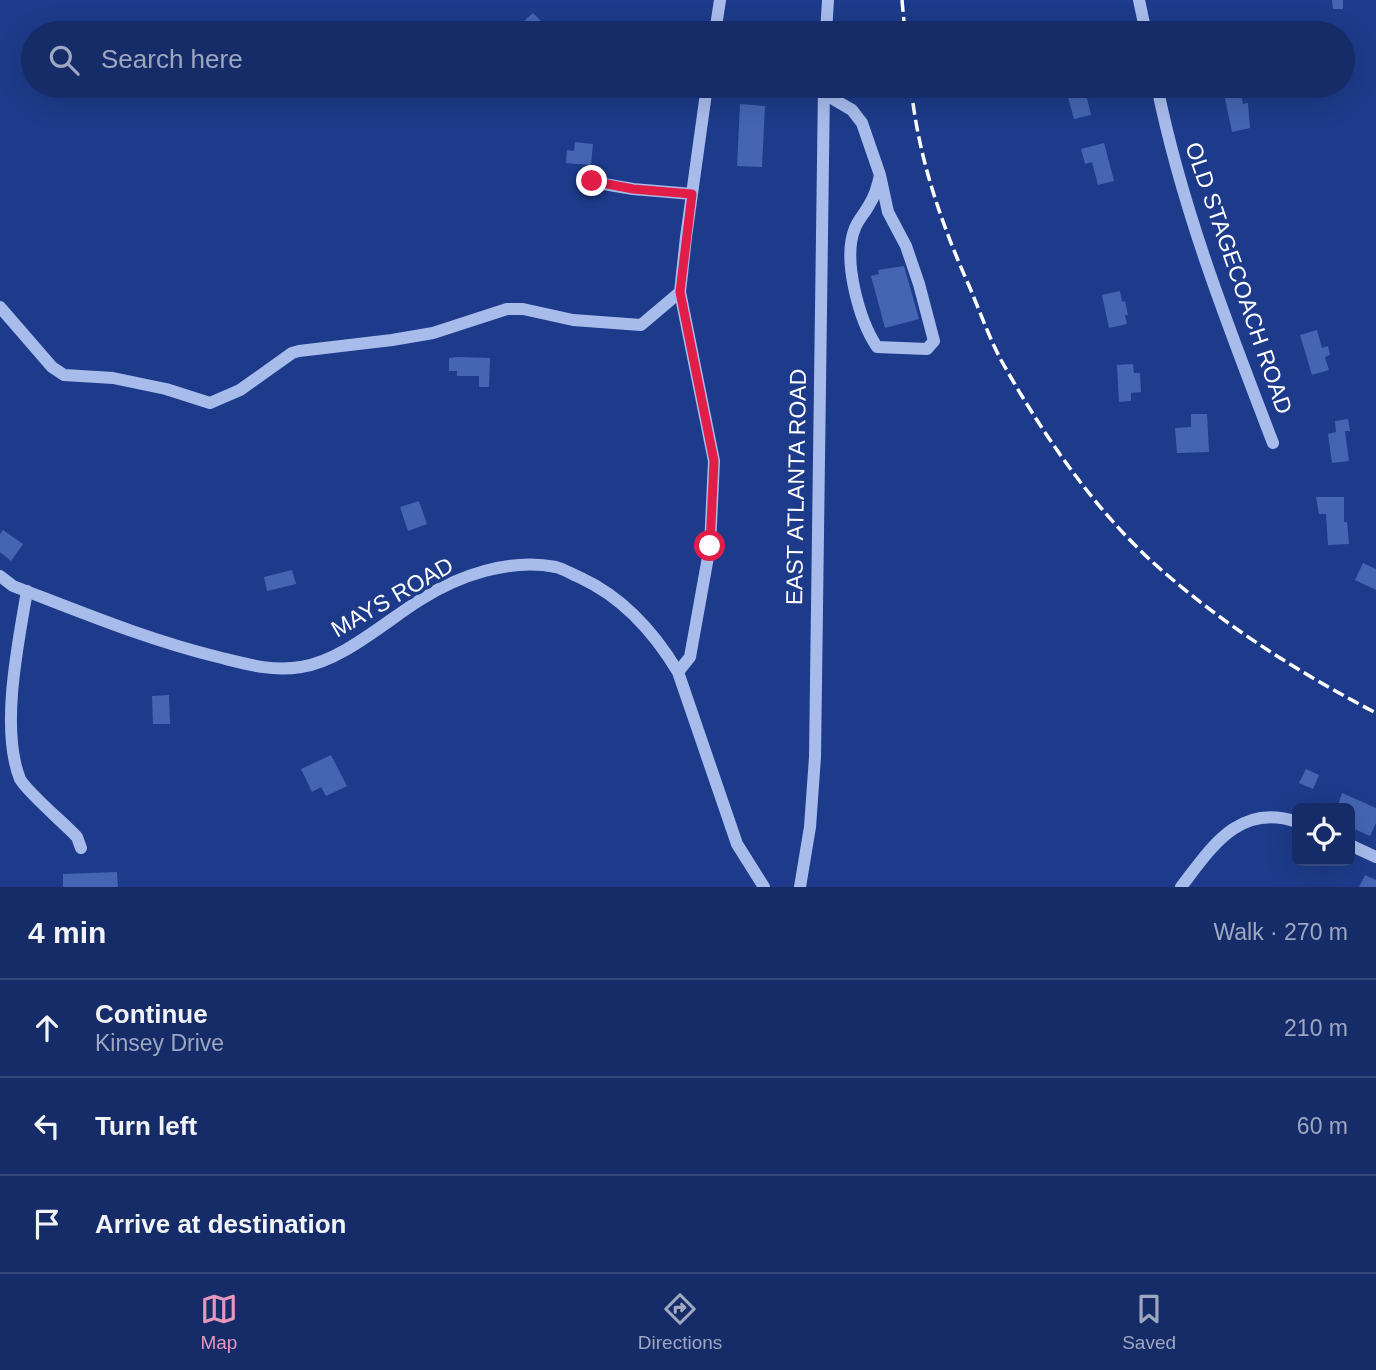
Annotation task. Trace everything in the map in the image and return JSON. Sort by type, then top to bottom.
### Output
[{"type":"street","points":[[717,21],[720,0]]},
{"type":"street","points":[[827,21],[828,0]]},
{"type":"street","points":[[1139,0],[1143,21]]},
{"type":"street","points":[[678,672],[690,657],[710,546],[714,461],[680,292],[705,98]]},
{"type":"street","name":"EAST ATLANTA ROAD","points":[[800,887],[810,827],[815,757],[823,98]]},
{"type":"street","points":[[835,98],[852,110],[862,123],[880,175],[888,212],[906,246],[930,322],[934,341],[927,349],[877,347],[871,338],[855,291],[850,266],[854,228],[877,189],[880,175]]},
{"type":"street","name":"OLD STAGECOACH ROAD","points":[[1160,98],[1200,243],[1236,349],[1273,443]]},
{"type":"street","points":[[592,181],[633,189],[692,194]]},
{"type":"street","points":[[867,209],[888,212]]},
{"type":"street","points":[[0,307],[52,368],[64,375],[113,378],[166,389],[210,403],[240,390],[292,353],[299,351],[392,340],[433,332],[507,309],[523,309],[573,320],[641,325],[680,292]]},
{"type":"street","name":"MAYS ROAD","points":[[0,576],[13,586],[179,648],[268,670],[318,664],[376,632],[422,599],[475,574],[513,565],[558,568],[594,584],[625,607],[648,628],[678,672],[737,844],[764,887]]},
{"type":"street","points":[[27,591],[10,712],[10,743],[21,780],[77,836],[81,848]]},
{"type":"street","points":[[1181,887],[1216,843],[1237,826],[1265,818],[1292,820]]},
{"type":"street","points":[[1355,847],[1376,857]]},
{"type":"building","points":[[1332,0],[1343,0],[1343,9],[1333,9]]},
{"type":"building","points":[[533,13],[541,21],[524,21]]},
{"type":"building","points":[[1068,98],[1087,98],[1091,115],[1074,119]]},
{"type":"building","points":[[1225,98],[1242,98],[1243,104],[1248,103],[1250,128],[1232,132]]},
{"type":"building","points":[[740,104],[765,106],[762,167],[737,166]]},
{"type":"building","points":[[575,142],[593,144],[591,165],[566,163],[567,150],[574,151]]},
{"type":"building","points":[[1104,143],[1114,181],[1098,185],[1092,162],[1085,164],[1081,149]]},
{"type":"building","points":[[904,266],[919,319],[885,328],[871,276],[879,274],[878,270]]},
{"type":"building","points":[[1120,291],[1128,315],[1125,315],[1127,324],[1109,328],[1102,295]]},
{"type":"building","points":[[1317,330],[1322,348],[1328,346],[1330,355],[1325,357],[1329,370],[1312,375],[1300,335]]},
{"type":"building","points":[[449,358],[490,358],[489,387],[479,387],[479,376],[457,376],[457,371],[449,371]]},
{"type":"building","points":[[1133,364],[1134,373],[1140,373],[1141,392],[1131,393],[1131,401],[1119,402],[1117,365]]},
{"type":"building","points":[[1191,414],[1207,414],[1209,452],[1177,453],[1175,428],[1191,427]]},
{"type":"building","points":[[1348,419],[1350,431],[1345,431],[1349,461],[1332,463],[1328,434],[1336,432],[1335,421]]},
{"type":"building","points":[[1316,497],[1344,497],[1344,522],[1347,522],[1349,544],[1328,545],[1326,514],[1319,514]]},
{"type":"building","points":[[419,501],[427,524],[408,531],[400,507]]},
{"type":"building","points":[[3,530],[23,544],[11,561],[0,552],[0,534]]},
{"type":"building","points":[[1363,563],[1376,569],[1376,590],[1355,580]]},
{"type":"building","points":[[292,570],[296,584],[267,591],[264,577]]},
{"type":"building","points":[[169,695],[170,724],[153,724],[152,696]]},
{"type":"building","points":[[331,755],[347,786],[326,796],[321,787],[312,792],[301,769]]},
{"type":"building","points":[[1306,769],[1319,775],[1313,789],[1299,783]]},
{"type":"building","points":[[1342,793],[1376,808],[1376,823],[1370,836],[1355,829],[1355,803],[1339,803]]},
{"type":"building","points":[[117,872],[118,887],[63,887],[63,874]]},
{"type":"building","points":[[1365,875],[1376,880],[1376,887],[1359,887]]},
{"type":"railway","points":[[902,0],[904,21]]},
{"type":"railway","points":[[912,98],[932,189],[985,324],[1001,360],[1071,470],[1134,545],[1182,588],[1262,646],[1376,713]]},
{"type":"route","points":[[592,181],[633,189],[692,194],[680,292],[714,461],[710,546]]}]
